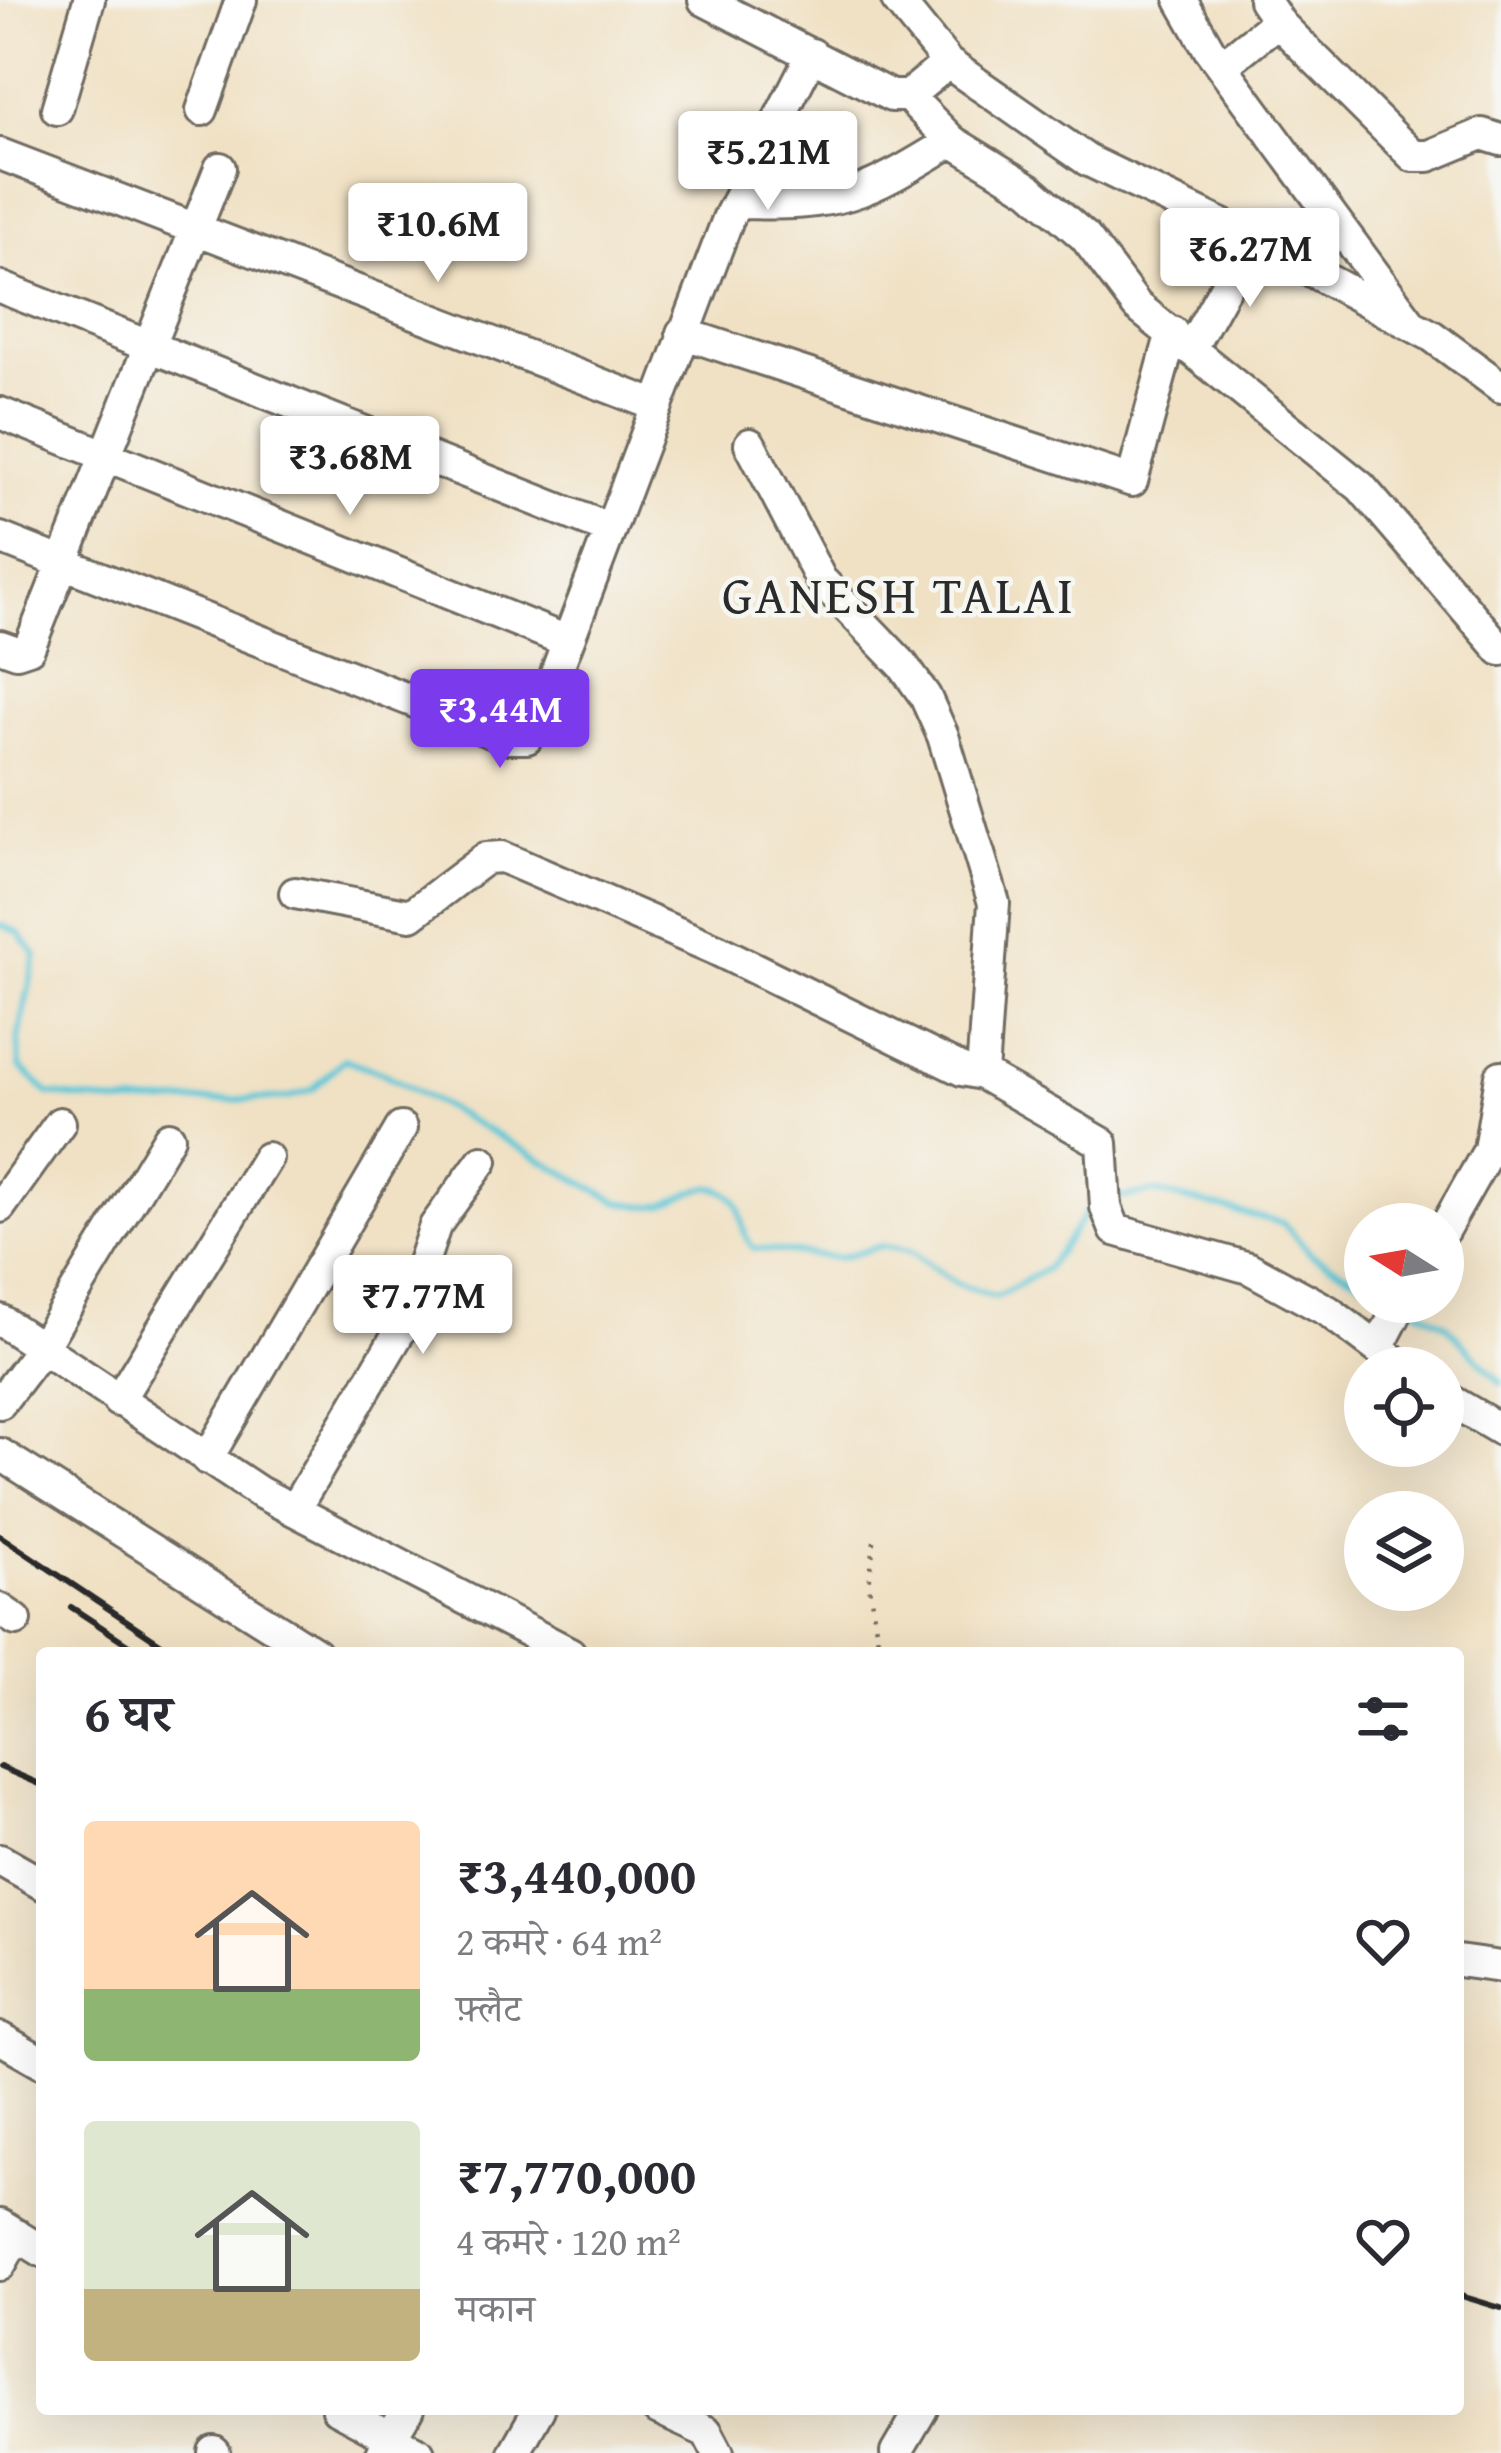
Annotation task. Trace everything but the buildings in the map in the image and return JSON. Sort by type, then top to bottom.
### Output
[{"type":"street","points":[[57,109],[89,0]]},
{"type":"street","points":[[202,110],[242,0]]},
{"type":"street","points":[[704,0],[874,91],[908,96],[952,142],[1030,189],[1085,237],[1137,306],[1361,487],[1501,650]]},
{"type":"street","points":[[897,0],[948,63],[1087,160],[1252,239],[1413,326],[1501,387]]},
{"type":"street","points":[[1181,0],[1222,66],[1413,326]]},
{"type":"street","points":[[1222,66],[1271,10],[1413,156],[1429,156],[1482,134],[1501,140]]},
{"type":"street","points":[[0,538],[506,738],[527,738],[537,724],[682,333],[736,203],[812,54]]},
{"type":"street","points":[[908,96],[948,63]]},
{"type":"street","points":[[736,203],[812,205],[855,196],[952,142]]},
{"type":"street","points":[[0,154],[655,405]]},
{"type":"street","points":[[0,646],[17,652],[29,648],[220,168]]},
{"type":"street","points":[[682,333],[1132,481],[1181,340],[1252,239]]},
{"type":"street","points":[[0,287],[608,530]]},
{"type":"street","points":[[0,413],[567,641]]},
{"type":"street","points":[[750,444],[821,580],[902,664],[925,696],[943,736],[994,903],[982,1074]]},
{"type":"street","points":[[295,893],[411,915],[486,858],[502,857],[715,949],[962,1070],[982,1074],[1097,1140],[1106,1155],[1106,1207],[1114,1230],[1249,1268],[1328,1311],[1377,1347]]},
{"type":"street","points":[[1459,1203],[1489,1150],[1501,1076]]},
{"type":"street","points":[[0,1207],[61,1123]]},
{"type":"street","points":[[207,1459],[401,1128]]},
{"type":"street","points":[[0,1403],[41,1349],[169,1138]]},
{"type":"street","points":[[118,1401],[268,1158]]},
{"type":"street","points":[[293,1510],[401,1329],[434,1226],[482,1161]]},
{"type":"street","points":[[0,1320],[207,1459],[293,1510],[558,1647]]},
{"type":"street","points":[[1464,1408],[1501,1430]]},
{"type":"street","points":[[0,1454],[306,1647]]},
{"type":"street","points":[[0,1860],[36,1881]]},
{"type":"street","points":[[1464,1962],[1501,1967]]},
{"type":"street","points":[[0,2038],[36,2059]]},
{"type":"street","points":[[0,2265],[20,2237]]},
{"type":"street","points":[[346,2415],[398,2448],[406,2415]]},
{"type":"street","points":[[514,2453],[536,2415]]},
{"type":"street","points":[[666,2415],[715,2446],[722,2415]]},
{"type":"street","points":[[896,2453],[918,2415]]},
{"type":"path","points":[[874,1541],[869,1586],[879,1647]]},
{"type":"waterway","points":[[0,925],[18,932],[36,955],[18,1039],[20,1067],[49,1094],[121,1104],[288,1098],[313,1089],[344,1059],[383,1073],[618,1202],[657,1206],[712,1187],[735,1201],[754,1248],[839,1258],[881,1246],[909,1251],[955,1283],[996,1297],[1046,1269],[1096,1200]]},
{"type":"waterway","points":[[1118,1198],[1155,1192],[1283,1223],[1312,1255],[1344,1271]]},
{"type":"waterway","points":[[1443,1323],[1501,1383]]},
{"type":"railway","points":[[0,1536],[166,1647]]},
{"type":"railway","points":[[71,1607],[132,1647]]},
{"type":"railway","points":[[0,1767],[36,1782]]},
{"type":"railway","points":[[1464,2297],[1501,2308]]},
{"type":"district","name":"GANESH TALAI","points":[[899,594]]}]
